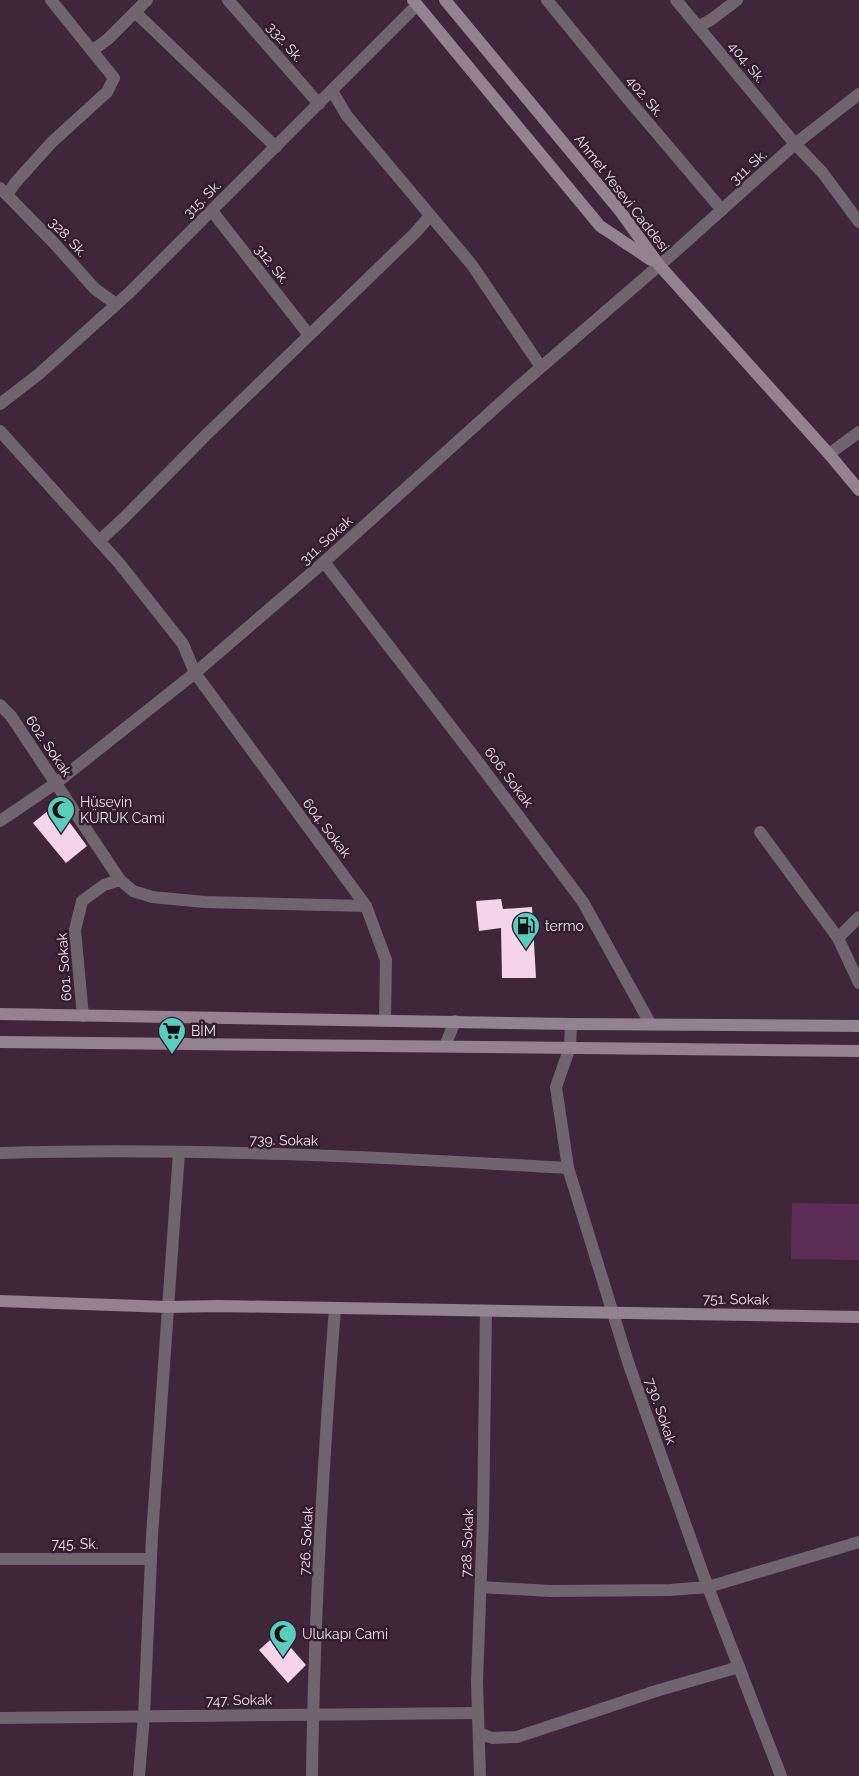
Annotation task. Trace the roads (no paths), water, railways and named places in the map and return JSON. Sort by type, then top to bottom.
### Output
[{"type":"street","points":[[3,192],[15,183],[52,142],[107,92],[114,78],[52,0]]},
{"type":"street","points":[[92,50],[108,39],[146,0]]},
{"type":"street","name":"332. Sk.","points":[[228,0],[319,104]]},
{"type":"street","name":"Ahmet Yesevi Caddesi","points":[[445,0],[620,211],[659,265]]},
{"type":"street","name":"402. Sk.","points":[[547,0],[722,210]]},
{"type":"street","name":"404. Sk.","points":[[676,0],[795,144],[822,172],[859,222]]},
{"type":"street","points":[[698,27],[737,0]]},
{"type":"street","name":"315. Sk.","points":[[0,404],[39,374],[116,304],[332,91],[415,3]]},
{"type":"street","name":"Ahmet Yesevi Caddesi","points":[[415,3],[600,226],[659,265]]},
{"type":"street","points":[[135,12],[276,147]]},
{"type":"street","points":[[332,91],[347,116],[472,265],[541,367]]},
{"type":"street","name":"311. Sk.","points":[[659,265],[795,144],[859,94]]},
{"type":"street","name":"328. Sk.","points":[[3,192],[54,242],[94,288],[116,304]]},
{"type":"street","name":"312. Sk.","points":[[212,210],[309,335]]},
{"type":"street","points":[[99,541],[415,233],[430,216]]},
{"type":"street","points":[[659,265],[830,454],[859,490]]},
{"type":"street","name":"311. Sokak","points":[[0,821],[56,783],[195,673],[324,562],[541,367],[659,265]]},
{"type":"street","name":"604. Sokak","points":[[0,431],[118,563],[183,644],[195,673],[366,906],[386,960],[385,1020]]},
{"type":"street","points":[[830,454],[859,432]]},
{"type":"street","name":"606. Sokak","points":[[324,562],[583,902],[650,1024]]},
{"type":"street","name":"602. Sokak","points":[[0,705],[11,716],[120,880]]},
{"type":"street","points":[[760,832],[838,938],[859,983]]},
{"type":"street","points":[[120,880],[133,891],[152,897],[205,902],[366,906]]},
{"type":"street","name":"601. Sokak","points":[[83,1016],[75,930],[82,901],[104,885],[120,880]]},
{"type":"street","points":[[838,938],[859,917]]},
{"type":"street","points":[[0,1014],[572,1024],[859,1026]]},
{"type":"street","points":[[445,1046],[456,1021]]},
{"type":"street","name":"730. Sokak","points":[[572,1024],[570,1047],[556,1087],[568,1168],[629,1365],[708,1587],[781,1776]]},
{"type":"street","points":[[0,1042],[859,1051]]},
{"type":"street","name":"739. Sokak","points":[[0,1154],[96,1150],[179,1152],[374,1157],[568,1168]]},
{"type":"street","points":[[139,1776],[144,1716],[151,1560],[179,1152]]},
{"type":"street","name":"751. Sokak","points":[[0,1301],[168,1307],[612,1311],[859,1317]]},
{"type":"street","name":"726. Sokak","points":[[312,1776],[322,1528],[335,1308]]},
{"type":"street","name":"728. Sokak","points":[[480,1776],[477,1682],[483,1520],[486,1311]]},
{"type":"street","points":[[480,1587],[551,1591],[670,1590],[708,1587],[859,1542]]},
{"type":"street","name":"745. Sk.","points":[[0,1559],[151,1560]]},
{"type":"street","points":[[478,1733],[492,1738],[517,1737],[656,1691],[739,1667]]},
{"type":"street","name":"747. Sokak","points":[[0,1718],[478,1713]]},
{"type":"place","name":"Hüseyin KÜRÜK Cami","points":[[61,834]]},
{"type":"place","name":"termo","points":[[526,950]]},
{"type":"place","name":"BİM","points":[[172,1055]]},
{"type":"place","name":"Ulukapı Cami","points":[[283,1658]]}]
